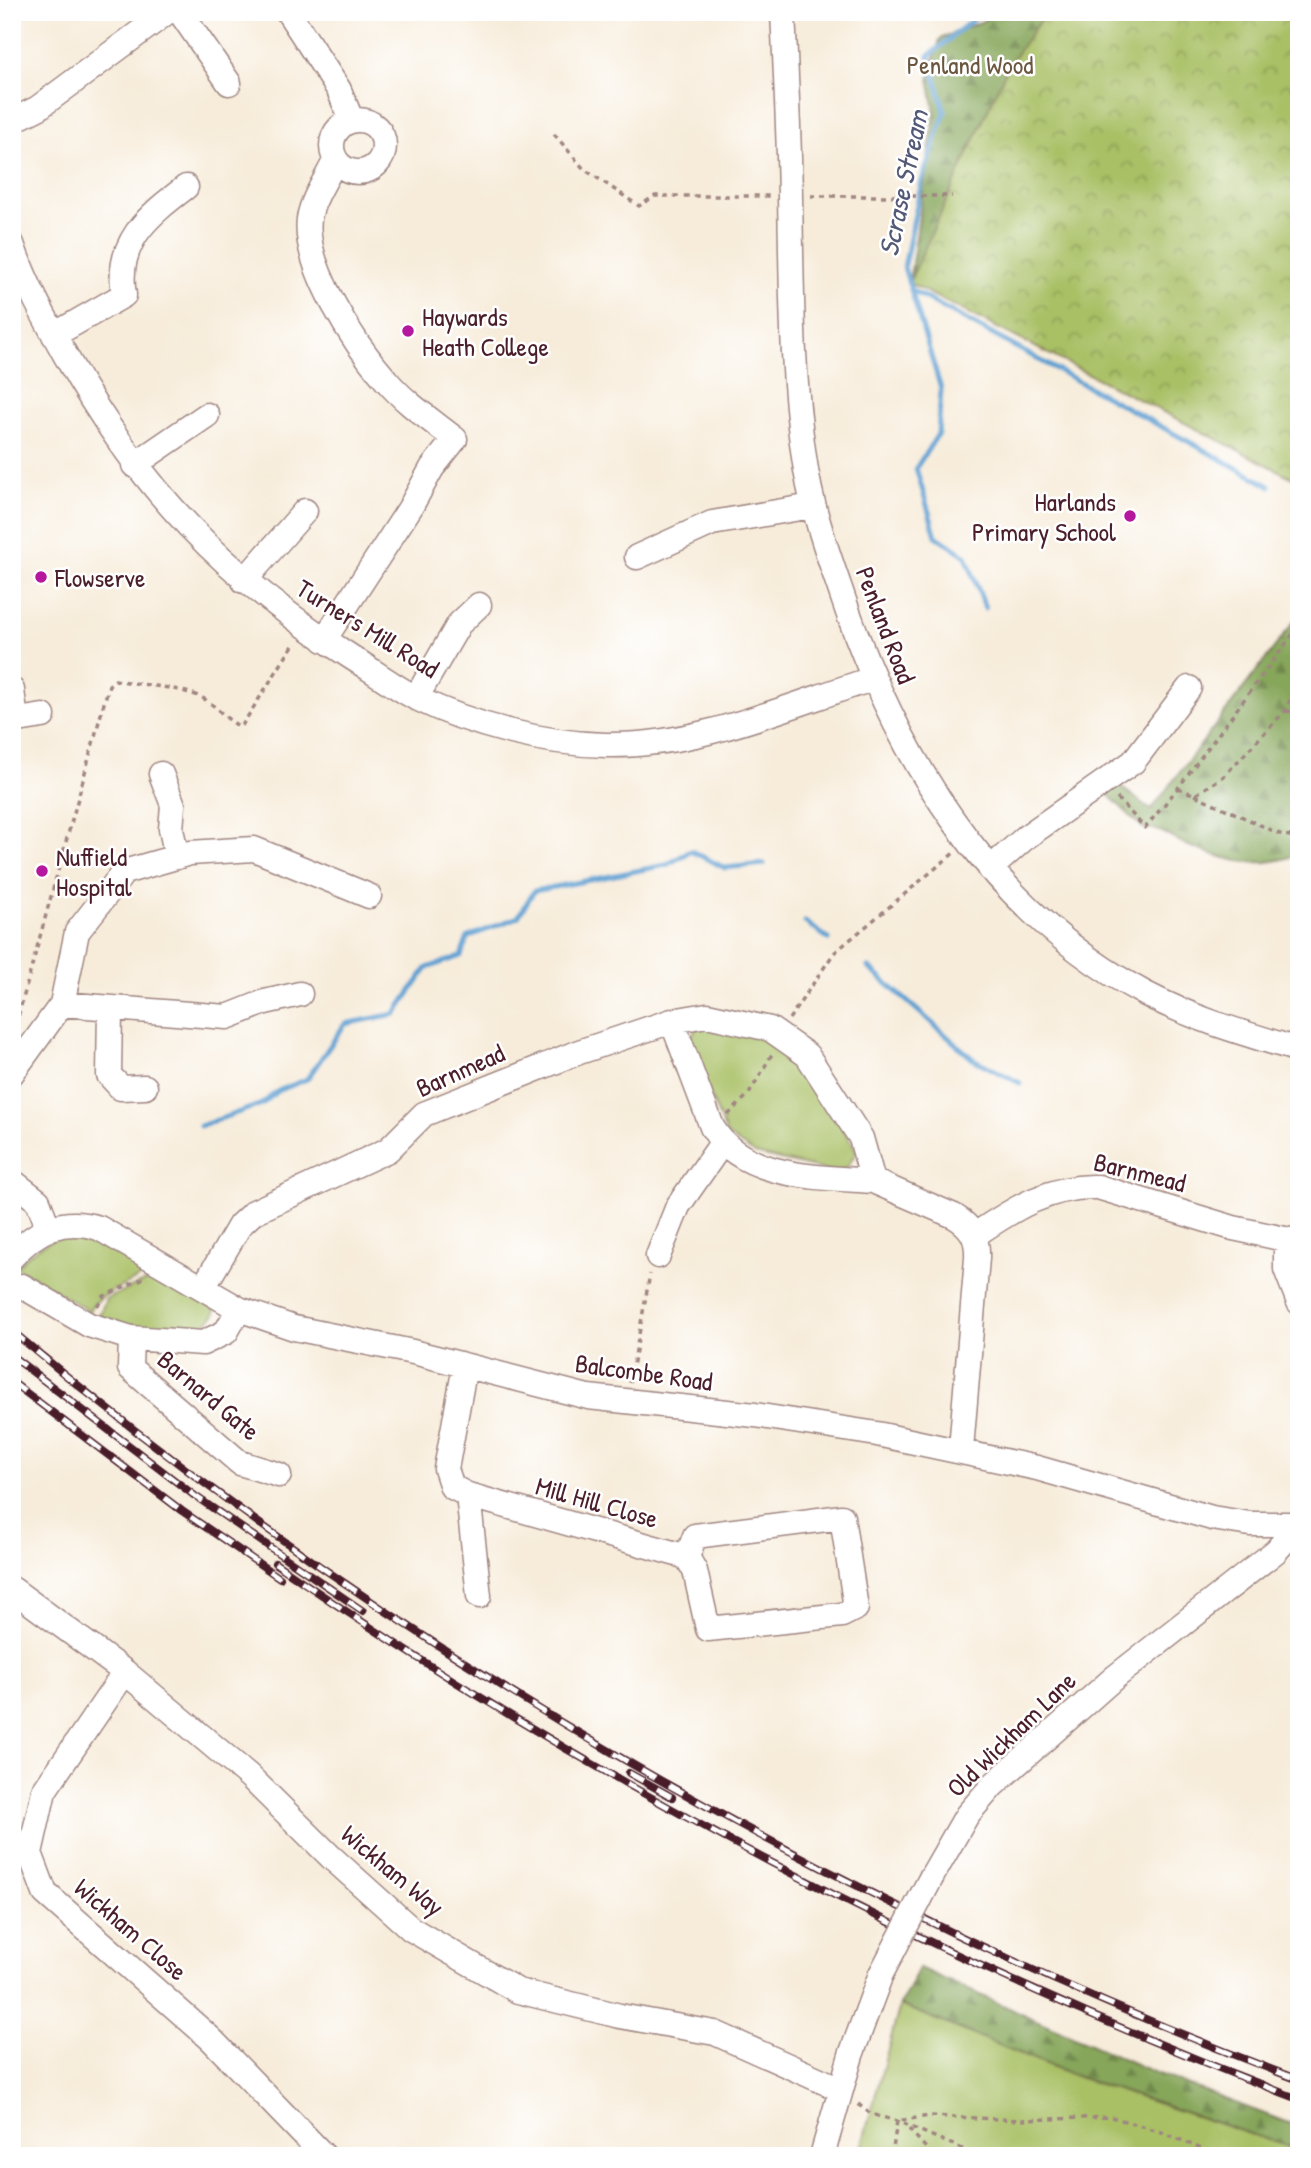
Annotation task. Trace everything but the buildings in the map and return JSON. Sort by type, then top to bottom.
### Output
[{"type":"street","points":[[12,121],[38,108],[167,12]]},
{"type":"street","points":[[180,12],[229,83]]},
{"type":"street","points":[[288,12],[339,90],[351,119]]},
{"type":"street","name":"Penland Road","points":[[783,12],[790,195],[790,300],[797,399],[812,506],[872,679],[923,777],[968,842],[1037,917],[1094,961],[1143,993],[1205,1021],[1299,1050]]},
{"type":"street","points":[[315,634],[410,508],[432,468],[455,439],[409,404],[386,380],[349,326],[312,258],[309,219],[314,200],[335,161],[333,140],[339,129],[351,119],[363,119],[373,124],[382,134],[385,145],[379,160],[371,168],[356,173],[335,161]]},
{"type":"street","points":[[54,335],[124,295],[121,278],[127,246],[137,228],[186,187]]},
{"type":"street","name":"Turners Mill Road","points":[[12,244],[54,335],[96,410],[134,465],[188,528],[244,581],[315,634],[415,698],[486,724],[549,739],[607,746],[713,731],[872,679]]},
{"type":"street","points":[[134,465],[207,415]]},
{"type":"street","points":[[636,557],[712,523],[812,506]]},
{"type":"street","points":[[244,581],[305,511]]},
{"type":"street","points":[[415,698],[459,624],[479,605]]},
{"type":"street","points":[[990,869],[1026,837],[1133,762],[1189,688]]},
{"type":"street","points":[[12,690],[14,721],[43,716]]},
{"type":"street","points":[[161,774],[173,805],[171,829],[177,857]]},
{"type":"street","points":[[12,1073],[62,1004],[77,932],[124,872],[190,853],[254,849],[369,896]]},
{"type":"street","points":[[62,1004],[227,1017],[265,1002],[300,994]]},
{"type":"street","points":[[110,1009],[109,1075],[121,1088],[145,1087]]},
{"type":"street","name":"Barnmead","points":[[203,1288],[235,1232],[254,1212],[388,1150],[424,1114],[579,1052],[673,1021],[707,1015],[739,1020],[780,1034],[807,1055],[861,1138],[873,1181]]},
{"type":"street","points":[[673,1021],[717,1135],[752,1162],[817,1178],[873,1181],[954,1216],[966,1223],[975,1235],[977,1258],[961,1449]]},
{"type":"street","points":[[658,1256],[678,1206],[717,1135]]},
{"type":"street","points":[[12,1181],[38,1201],[48,1227],[12,1257]]},
{"type":"street","name":"Barnmead","points":[[975,1235],[1043,1194],[1080,1186],[1098,1187],[1233,1228],[1293,1241]]},
{"type":"street","name":"Balcombe Road","points":[[48,1227],[82,1223],[99,1228],[239,1309],[294,1328],[559,1390],[626,1402],[755,1415],[961,1449],[1212,1518],[1250,1524],[1295,1524]]},
{"type":"street","points":[[1293,1241],[1286,1269],[1299,1302]]},
{"type":"street","name":"Barnard Gate","points":[[22,1286],[89,1325],[131,1338],[203,1343],[226,1332],[239,1309]]},
{"type":"street","name":"Barnard Gate","points":[[131,1338],[130,1367],[240,1463],[279,1475]]},
{"type":"street","points":[[465,1366],[446,1469],[452,1487],[468,1495],[480,1596]]},
{"type":"street","name":"Mill Hill Close","points":[[468,1495],[691,1546]]},
{"type":"street","points":[[842,1517],[856,1608],[842,1615],[708,1629],[691,1546],[842,1517]]},
{"type":"street","name":"Old Wickham Lane","points":[[822,2156],[840,2089],[881,1974],[967,1815],[993,1785],[1114,1678],[1276,1551],[1295,1524]]},
{"type":"street","name":"Wickham Way","points":[[12,1589],[125,1672],[248,1776],[411,1930],[518,1991],[620,2016],[715,2033],[840,2089]]},
{"type":"street","name":"Wickham Close","points":[[125,1672],[44,1791],[30,1853],[45,1893],[211,2039],[324,2156]]},
{"type":"path","points":[[554,134],[584,169],[639,206],[655,196],[952,196]]},
{"type":"path","points":[[1094,789],[1105,797],[1112,792],[1145,828],[1299,626]]},
{"type":"path","points":[[12,1037],[109,685],[115,680],[197,695],[214,706],[227,721],[241,727],[315,634]]},
{"type":"path","points":[[1195,795],[1224,776],[1286,710],[1299,676]]},
{"type":"path","points":[[1286,710],[1299,715]]},
{"type":"path","points":[[1178,788],[1282,835],[1299,837]]},
{"type":"path","points":[[717,1135],[763,1074],[780,1034],[834,953],[968,842]]},
{"type":"path","points":[[626,1402],[646,1281],[658,1256]]},
{"type":"path","points":[[89,1325],[104,1296],[147,1277],[158,1261]]},
{"type":"path","points":[[840,2089],[871,2114],[897,2121],[979,2156]]},
{"type":"path","points":[[897,2121],[929,2116],[1022,2120],[1111,2117],[1162,2132],[1218,2156]]},
{"type":"path","points":[[892,2156],[897,2121]]},
{"type":"path","points":[[908,2127],[933,2156]]},
{"type":"green space","name":"Penland Wood","points":[[987,12],[1046,12],[1008,66],[909,283],[935,112],[929,79],[940,39],[985,20]]},
{"type":"green space","points":[[1046,12],[1299,12],[1299,481],[909,283],[1008,66]]},
{"type":"green space","points":[[1299,615],[1299,854],[1270,862],[1244,862],[1189,846],[1156,830],[1144,829],[1105,792],[1117,784],[1151,810]]},
{"type":"green space","points":[[697,1026],[769,1036],[801,1062],[857,1151],[846,1169],[833,1172],[755,1154],[727,1135],[688,1043]]},
{"type":"green space","points":[[85,1234],[150,1266],[136,1279],[103,1296],[89,1311],[16,1267],[31,1252],[55,1239]]},
{"type":"green space","points":[[157,1276],[215,1309],[215,1314],[204,1324],[191,1330],[176,1332],[143,1329],[99,1316],[106,1299]]},
{"type":"green space","points":[[919,1968],[1151,2071],[1299,2127],[1299,2150],[1081,2078],[900,2005]]},
{"type":"green space","points":[[900,2005],[1081,2078],[1299,2150],[1299,2156],[859,2156]]},
{"type":"waterway","name":"Scrase Stream","points":[[982,12],[929,56],[945,112],[922,180],[904,267],[941,389],[938,434],[916,468],[936,536],[966,556],[985,608]]},
{"type":"waterway","points":[[911,290],[1270,486]]},
{"type":"waterway","points":[[200,1126],[262,1104],[278,1091],[307,1079],[345,1024],[395,1014],[427,968],[461,956],[468,937],[518,917],[534,891],[666,865],[691,851],[725,868],[764,864]]},
{"type":"waterway","points":[[805,922],[829,939]]},
{"type":"waterway","points":[[868,967],[973,1059],[1020,1083]]},
{"type":"railway","points":[[12,1331],[157,1448],[308,1558],[464,1662],[624,1760],[788,1850],[956,1934],[1126,2011],[1299,2080]]},
{"type":"railway","points":[[12,1356],[195,1496],[363,1611]]},
{"type":"railway","points":[[12,1382],[182,1511],[280,1578]]},
{"type":"railway","points":[[275,1563],[394,1643],[517,1719],[642,1793],[770,1862],[901,1928],[1032,1989],[1299,2099]]},
{"type":"railway","points":[[629,1773],[672,1797]]},
{"type":"place","name":"Haywards Heath College","points":[[408,331]]},
{"type":"place","name":"Harlands Primary School","points":[[1130,516]]},
{"type":"place","name":"Flowserve","points":[[41,577]]},
{"type":"place","name":"Nuffield Hospital","points":[[42,871]]}]
